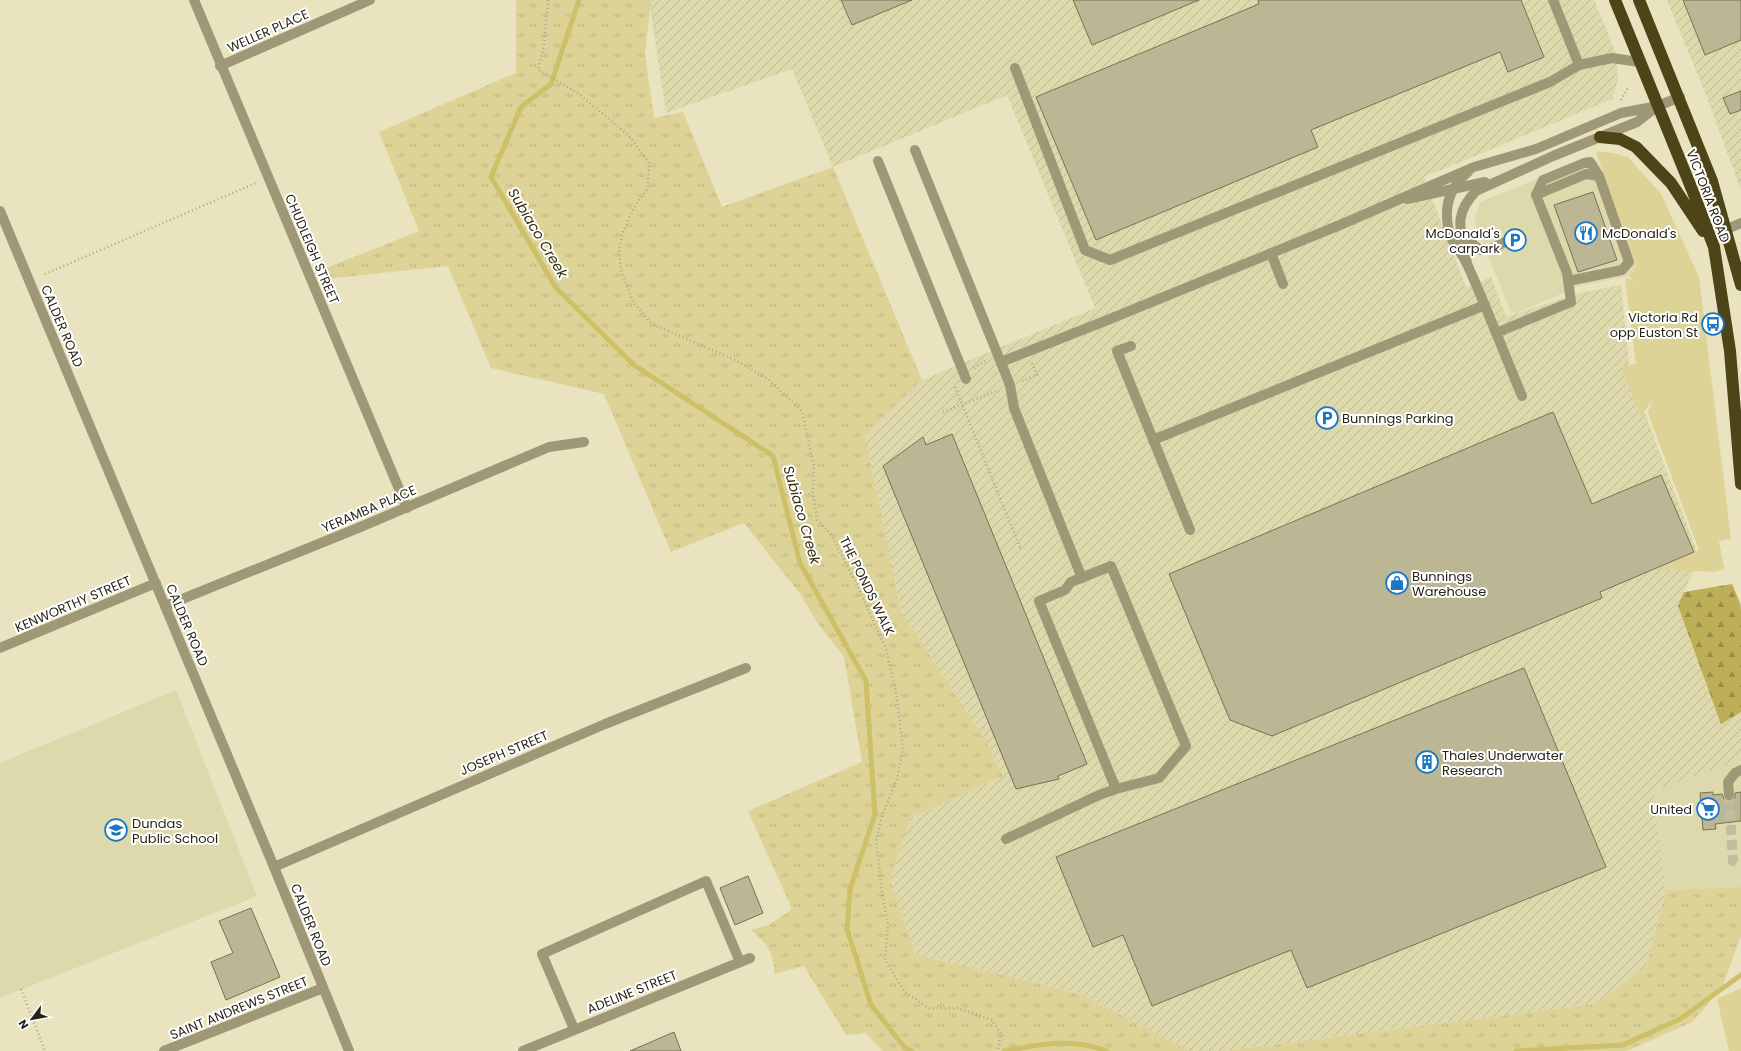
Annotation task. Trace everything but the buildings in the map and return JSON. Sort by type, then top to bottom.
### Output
[{"type":"highway","name":"VICTORIA ROAD","points":[[1615,0],[1694,192],[1714,247],[1730,351],[1741,484]]},
{"type":"highway","name":"VICTORIA ROAD","points":[[1639,0],[1680,97],[1712,181],[1727,229],[1741,285]]},
{"type":"highway","points":[[1600,137],[1620,139],[1636,147],[1671,183],[1714,247]]},
{"type":"street","name":"CHUDLEIGH STREET","points":[[194,0],[220,66],[407,508]]},
{"type":"street","name":"WELLER PLACE","points":[[220,66],[370,0]]},
{"type":"street","points":[[1553,0],[1579,65]]},
{"type":"street","points":[[1015,68],[1086,250],[1110,260],[1550,82],[1579,65],[1612,58],[1640,62]]},
{"type":"street","points":[[999,358],[1075,333],[1401,200],[1427,186],[1474,167],[1536,149],[1621,113],[1658,106],[1680,97]]},
{"type":"street","points":[[1467,264],[1461,231],[1460,213],[1468,199],[1476,191],[1499,179],[1637,122],[1658,106]]},
{"type":"street","points":[[915,150],[1010,385],[1014,408],[1082,578]]},
{"type":"street","points":[[878,161],[965,376]]},
{"type":"street","points":[[1496,333],[1571,302],[1568,281],[1567,273],[1536,195],[1543,180],[1584,162],[1590,162],[1594,165],[1599,176],[1629,262],[1622,270],[1568,281]]},
{"type":"street","points":[[1474,167],[1460,178],[1452,190],[1448,201],[1450,237],[1467,264],[1522,396]]},
{"type":"street","points":[[1401,200],[1499,179]]},
{"type":"street","name":"CALDER ROAD","points":[[0,211],[274,867],[349,1051]]},
{"type":"street","points":[[1727,229],[1741,223]]},
{"type":"street","points":[[1461,231],[1468,240],[1480,250],[1491,249],[1509,240]]},
{"type":"street","points":[[1271,253],[1283,284]]},
{"type":"street","points":[[1153,440],[1485,305]]},
{"type":"street","points":[[1131,346],[1117,352],[1190,530]]},
{"type":"street","name":"YERAMBA PLACE","points":[[165,606],[407,508],[549,447],[584,442]]},
{"type":"street","points":[[1006,839],[1116,789],[1159,778],[1186,746],[1111,566],[1071,582],[1065,590],[1039,602],[1116,789]]},
{"type":"street","name":"KENWORTHY STREET","points":[[0,648],[156,583]]},
{"type":"street","name":"JOSEPH STREET","points":[[274,867],[605,724],[746,668]]},
{"type":"street","points":[[1729,795],[1728,782],[1735,773],[1741,770]]},
{"type":"street","points":[[574,1029],[542,954],[706,881],[740,962]]},
{"type":"street","name":"ADELINE STREET","points":[[523,1051],[750,958]]},
{"type":"street","name":"SAINT ANDREWS STREET","points":[[164,1051],[323,988]]},
{"type":"path","name":"THE PONDS WALK","points":[[548,0],[543,52],[538,70],[579,94],[630,136],[649,163],[648,188],[633,209],[623,232],[619,249],[621,270],[633,302],[652,324],[733,359],[768,379],[802,411],[814,466],[813,492],[817,520],[831,534],[855,581],[886,649],[896,692],[903,747],[897,779],[883,813],[876,840],[882,892],[888,924],[885,960],[905,992],[929,1008],[957,1008],[992,1020],[1001,1034],[998,1051]]},
{"type":"path","points":[[45,274],[267,178]]},
{"type":"path","points":[[999,358],[965,376],[955,376],[952,381],[1020,547],[1023,546]]},
{"type":"path","points":[[21,989],[45,1051]]},
{"type":"shaded area","points":[[649,0],[1594,0],[1616,53],[1618,80],[1612,99],[1424,177],[1466,287],[1491,277],[1506,317],[1580,293],[1621,285],[1630,374],[1699,557],[1678,606],[1721,723],[1741,712],[1741,759],[1653,791],[1666,890],[1646,966],[1595,1004],[1225,1051],[1189,1051],[1080,994],[915,954],[890,881],[910,818],[1003,776],[986,741],[901,612],[865,436],[922,380],[1095,308],[1007,95],[833,167],[792,69],[666,113]]},
{"type":"shaded area","points":[[1667,0],[1741,0],[1741,190],[1708,100]]},
{"type":"shaded area","points":[[1592,157],[1599,163],[1621,230],[1626,235],[1637,266],[1629,276],[1579,286],[1517,313],[1511,312],[1474,221],[1480,202]]},
{"type":"shaded area","name":"Dundas Public School","points":[[176,690],[257,896],[0,998],[0,763]]},
{"type":"shaded area","name":"United","points":[[1741,759],[1741,887],[1666,890],[1653,790]]},
{"type":"green space","points":[[516,0],[651,0],[645,53],[654,118],[683,112],[722,207],[833,167],[922,380],[865,436],[901,612],[986,741],[1003,776],[910,818],[890,881],[915,954],[1080,994],[1189,1051],[883,1051],[866,1033],[846,1035],[804,966],[774,974],[773,961],[768,949],[761,939],[751,930],[769,925],[792,909],[748,811],[862,762],[844,657],[818,624],[801,595],[744,523],[671,552],[604,394],[491,368],[448,266],[325,279],[321,270],[419,231],[379,132],[516,73]]},
{"type":"green space","points":[[1596,151],[1628,157],[1661,194],[1699,277],[1731,539],[1719,541],[1724,568],[1716,572],[1655,569],[1699,550],[1648,413],[1653,398],[1641,417],[1621,366],[1636,364],[1625,279],[1630,278],[1638,286],[1629,276],[1637,266],[1626,235],[1621,230]]},
{"type":"green space","points":[[1732,584],[1740,603],[1741,611],[1741,712],[1721,724],[1678,606],[1684,592]]},
{"type":"green space","points":[[1741,887],[1741,936],[1722,988],[1692,1022],[1627,1051],[1225,1051],[1595,1004],[1646,966],[1666,890]]},
{"type":"green space","points":[[1741,988],[1741,1051],[1729,1051],[1717,999]]},
{"type":"waterway","name":"Subiaco Creek","points":[[579,0],[551,84],[521,107],[491,177],[556,288],[634,365],[773,456],[800,563],[866,681],[875,814],[850,889],[847,929],[871,1005],[905,1048],[912,1051]]},
{"type":"waterway","name":"Subiaco Creek","points":[[1516,1051],[1623,1045],[1680,1019],[1741,975]]},
{"type":"waterway","name":"Subiaco Creek","points":[[1004,1051],[1043,1044],[1069,1043],[1094,1047],[1107,1051]]},
{"type":"tunnel","points":[[1729,795],[1733,861],[1741,865]]},
{"type":"place","name":"McDonald's","points":[[1586,233]]},
{"type":"place","name":"McDonald's carpark","points":[[1515,240]]},
{"type":"place","name":"Victoria Rd opp Euston St","points":[[1713,324]]},
{"type":"place","name":"Bunnings Parking","points":[[1327,418]]},
{"type":"place","name":"Bunnings Warehouse","points":[[1397,583]]},
{"type":"place","name":"Thales Underwater Research","points":[[1427,762]]},
{"type":"place","name":"United","points":[[1708,809]]},
{"type":"place","name":"Dundas Public School","points":[[116,830]]}]
